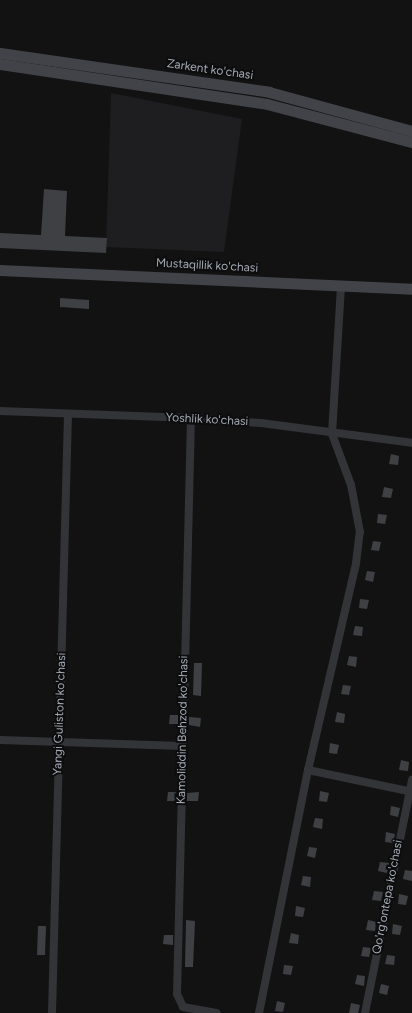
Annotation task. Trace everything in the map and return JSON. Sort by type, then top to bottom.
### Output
[{"type":"main road","name":"Zarkent ko'chasi","points":[[0,53],[269,92],[412,132]]},
{"type":"main road","name":"Zarkent ko'chasi","points":[[0,64],[267,104],[412,142]]},
{"type":"main road","name":"Mustaqillik ko'chasi","points":[[0,270],[412,289]]},
{"type":"street","points":[[260,1013],[308,770],[356,563],[360,532],[351,485],[332,434],[341,286]]},
{"type":"street","name":"Yoshlik ko'chasi","points":[[0,411],[68,415],[191,418],[261,423],[332,434],[412,443]]},
{"type":"street","name":"Yangi Guliston ko'chasi","points":[[52,1013],[68,415]]},
{"type":"street","name":"Kamoliddin Behzod ko'chasi","points":[[191,418],[177,994],[183,1007],[216,1013]]},
{"type":"street","points":[[0,740],[182,746]]},
{"type":"street","points":[[308,770],[411,792]]},
{"type":"street","name":"Qo'rg'ontepa ko'chasi","points":[[365,1013],[411,792],[412,780]]},
{"type":"shaded area","points":[[111,93],[242,119],[224,252],[106,247]]},
{"type":"building","points":[[44,189],[67,191],[65,236],[107,238],[106,253],[0,248],[0,233],[41,235]]},
{"type":"building","points":[[60,298],[89,300],[89,309],[60,307]]},
{"type":"building","points":[[391,454],[399,456],[398,465],[389,464]]},
{"type":"building","points":[[384,487],[393,489],[391,498],[382,497]]},
{"type":"building","points":[[378,514],[387,515],[385,524],[377,523]]},
{"type":"building","points":[[373,541],[381,542],[379,551],[371,550]]},
{"type":"building","points":[[367,571],[375,572],[373,582],[365,580]]},
{"type":"building","points":[[360,599],[369,600],[367,609],[359,608]]},
{"type":"building","points":[[355,626],[363,627],[362,636],[353,635]]},
{"type":"building","points":[[349,656],[357,657],[356,667],[347,665]]},
{"type":"building","points":[[194,663],[202,663],[201,696],[193,695]]},
{"type":"building","points":[[343,685],[351,686],[349,695],[341,694]]},
{"type":"building","points":[[337,712],[345,714],[344,723],[335,722]]},
{"type":"building","points":[[170,715],[178,715],[178,724],[169,724]]},
{"type":"building","points":[[189,717],[201,718],[200,727],[189,725]]},
{"type":"building","points":[[330,743],[339,745],[337,754],[329,753]]},
{"type":"building","points":[[401,760],[409,762],[408,771],[399,770]]},
{"type":"building","points":[[320,791],[329,793],[327,802],[319,801]]},
{"type":"building","points":[[168,792],[176,792],[176,801],[167,801]]},
{"type":"building","points":[[199,792],[198,801],[187,801],[187,793]]},
{"type":"building","points":[[391,806],[400,808],[398,817],[390,815]]},
{"type":"building","points":[[315,818],[323,819],[322,829],[313,827]]},
{"type":"building","points":[[386,832],[395,834],[393,843],[385,842]]},
{"type":"building","points":[[309,847],[317,848],[315,858],[307,856]]},
{"type":"building","points":[[380,862],[389,863],[387,873],[378,871]]},
{"type":"building","points":[[405,870],[412,871],[412,881],[403,879]]},
{"type":"building","points":[[303,876],[311,877],[310,887],[301,885]]},
{"type":"building","points":[[374,891],[383,892],[381,901],[372,900]]},
{"type":"building","points":[[399,894],[408,896],[406,905],[398,904]]},
{"type":"building","points":[[296,906],[305,908],[303,917],[295,916]]},
{"type":"building","points":[[186,920],[195,921],[193,967],[185,967]]},
{"type":"building","points":[[368,920],[376,922],[375,931],[366,930]]},
{"type":"building","points":[[393,924],[402,926],[400,935],[392,934]]},
{"type":"building","points":[[38,926],[46,926],[45,955],[37,955]]},
{"type":"building","points":[[291,933],[299,935],[298,944],[289,943]]},
{"type":"building","points":[[164,935],[173,935],[173,945],[163,944]]},
{"type":"building","points":[[363,947],[371,948],[369,957],[361,956]]},
{"type":"building","points":[[387,955],[395,956],[394,965],[385,964]]},
{"type":"building","points":[[284,965],[293,966],[291,975],[283,974]]},
{"type":"building","points":[[357,975],[365,976],[364,986],[355,984]]},
{"type":"building","points":[[381,984],[389,986],[387,995],[379,993]]},
{"type":"building","points":[[277,1001],[285,1003],[283,1012],[275,1011]]},
{"type":"building","points":[[351,1003],[360,1005],[358,1013],[349,1013]]}]
